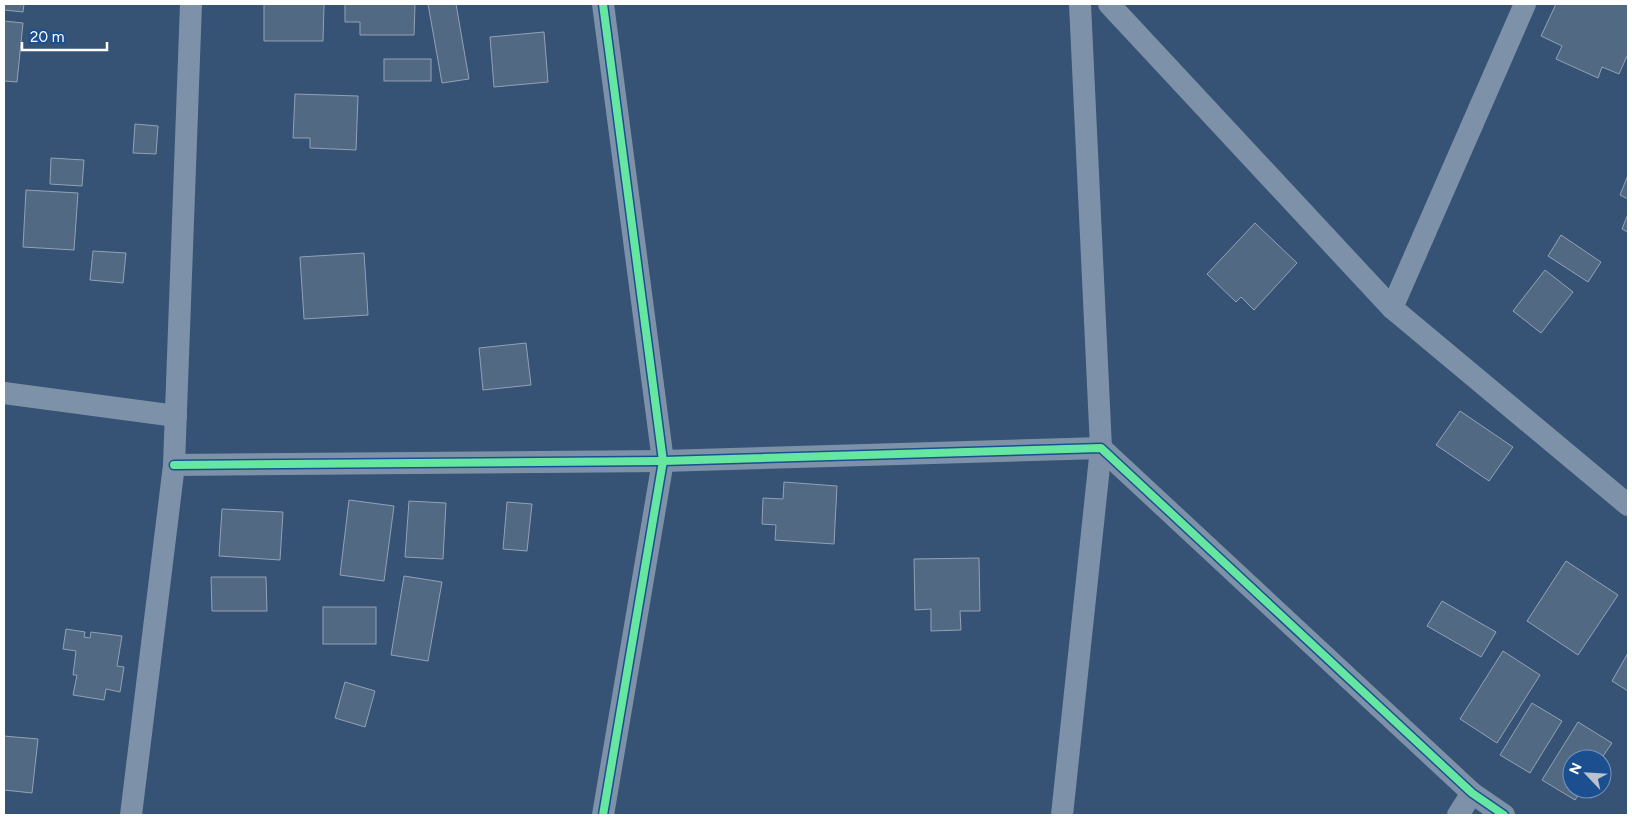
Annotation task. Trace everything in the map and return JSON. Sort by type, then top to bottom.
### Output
[{"type":"street","points":[[131,815],[174,465],[191,4]]},
{"type":"street","points":[[603,4],[663,461],[603,815]]},
{"type":"street","points":[[1062,815],[1101,448],[1080,4]]},
{"type":"street","points":[[1108,4],[1392,308],[1628,505]]},
{"type":"street","points":[[1392,308],[1524,4]]},
{"type":"street","points":[[4,393],[176,416]]},
{"type":"street","points":[[174,465],[663,461],[1101,448],[1472,793],[1504,815]]},
{"type":"street","points":[[1458,815],[1472,793]]},
{"type":"building","points":[[4,4],[24,4],[23,12],[4,10]]},
{"type":"building","points":[[264,4],[324,4],[323,41],[264,41]]},
{"type":"building","points":[[345,4],[415,4],[414,35],[360,35],[360,22],[345,22]]},
{"type":"building","points":[[428,4],[456,4],[469,79],[442,83]]},
{"type":"building","points":[[1556,4],[1628,4],[1628,54],[1619,74],[1602,67],[1598,78],[1556,59],[1562,46],[1541,36]]},
{"type":"building","points":[[4,21],[23,23],[17,82],[4,81]]},
{"type":"building","points":[[544,32],[548,82],[494,87],[490,37]]},
{"type":"building","points":[[384,59],[431,59],[431,81],[384,81]]},
{"type":"building","points":[[295,94],[358,96],[356,150],[310,148],[310,138],[293,138]]},
{"type":"building","points":[[135,124],[158,126],[156,154],[133,153]]},
{"type":"building","points":[[51,158],[84,160],[82,186],[50,184]]},
{"type":"building","points":[[1628,175],[1628,199],[1620,195]]},
{"type":"building","points":[[26,190],[78,193],[74,250],[23,247]]},
{"type":"building","points":[[1628,214],[1628,232],[1622,229]]},
{"type":"building","points":[[1255,223],[1297,263],[1254,310],[1241,297],[1236,302],[1207,274]]},
{"type":"building","points":[[1561,235],[1601,262],[1588,282],[1548,256]]},
{"type":"building","points":[[93,251],[126,253],[123,283],[90,280]]},
{"type":"building","points":[[364,253],[368,315],[304,319],[300,257]]},
{"type":"building","points":[[1545,270],[1573,292],[1541,333],[1513,311]]},
{"type":"building","points":[[526,343],[531,385],[483,390],[479,348]]},
{"type":"building","points":[[1460,411],[1513,447],[1489,481],[1436,445]]},
{"type":"building","points":[[784,482],[837,486],[834,544],[775,540],[776,525],[762,524],[763,498],[783,499]]},
{"type":"building","points":[[349,500],[394,506],[384,581],[340,575]]},
{"type":"building","points":[[409,501],[446,503],[443,559],[405,557]]},
{"type":"building","points":[[507,502],[532,504],[527,551],[503,549]]},
{"type":"building","points":[[222,509],[283,512],[280,560],[219,556]]},
{"type":"building","points":[[979,558],[980,611],[960,611],[961,630],[931,631],[931,609],[915,610],[914,559]]},
{"type":"building","points":[[1566,561],[1618,595],[1578,655],[1527,621]]},
{"type":"building","points":[[404,576],[442,582],[428,661],[391,655]]},
{"type":"building","points":[[211,577],[266,577],[267,611],[212,611]]},
{"type":"building","points":[[1442,601],[1496,632],[1481,657],[1427,626]]},
{"type":"building","points":[[323,607],[376,607],[376,644],[323,644]]},
{"type":"building","points":[[66,629],[85,632],[84,637],[90,638],[91,632],[122,636],[117,666],[124,667],[120,692],[106,689],[104,700],[73,695],[77,675],[73,675],[76,651],[63,649]]},
{"type":"building","points":[[1503,651],[1540,675],[1497,743],[1460,719]]},
{"type":"building","points":[[1628,653],[1628,691],[1612,681]]},
{"type":"building","points":[[345,682],[375,691],[365,727],[335,718]]},
{"type":"building","points":[[1532,703],[1562,721],[1530,773],[1500,755]]},
{"type":"building","points":[[1578,722],[1612,743],[1608,749],[1562,749],[1562,792],[1542,780]]},
{"type":"building","points":[[4,736],[38,739],[32,793],[4,790]]},
{"type":"cycle path","points":[[603,4],[663,461],[603,815]]},
{"type":"cycle path","points":[[174,465],[663,461],[1101,448],[1472,793],[1504,815]]}]
